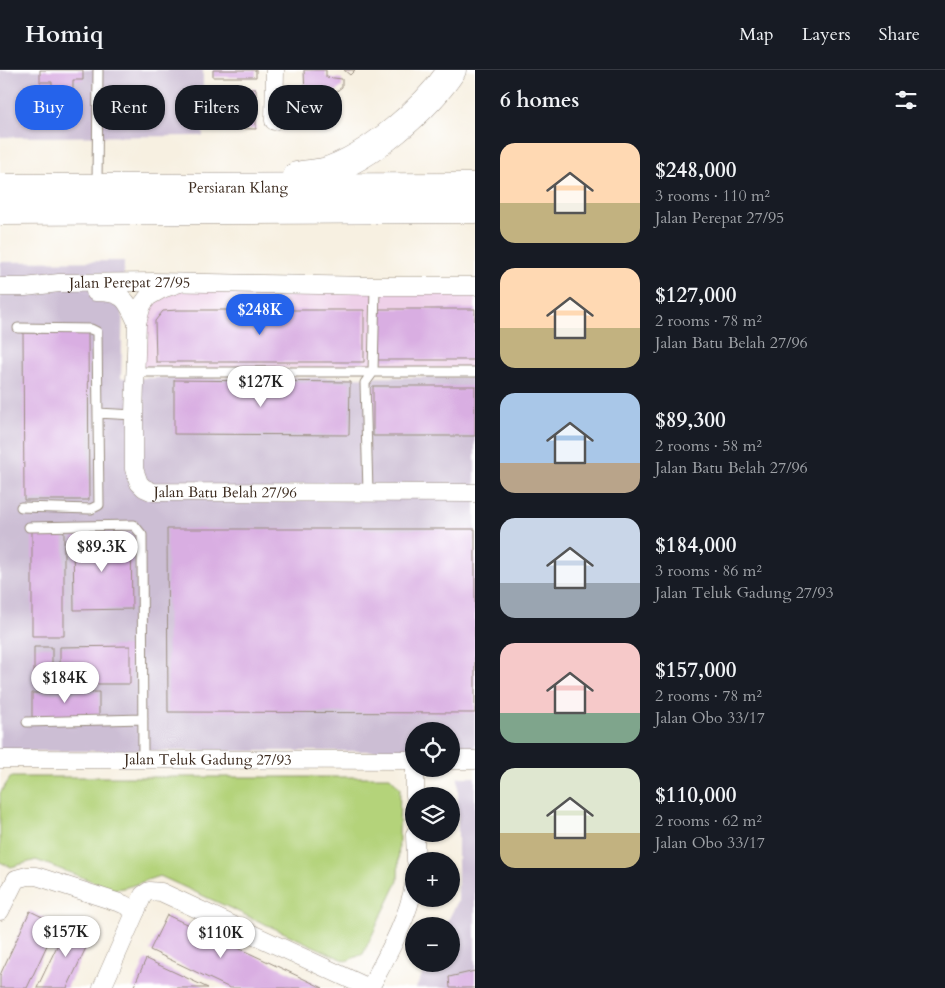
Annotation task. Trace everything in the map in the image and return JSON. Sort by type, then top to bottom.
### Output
[{"type":"main road","points":[[229,188],[322,172],[352,160],[387,136],[420,108],[452,70]]},
{"type":"main road","name":"Persiaran Klang","points":[[0,188],[475,187]]},
{"type":"main road","name":"Persiaran Klang","points":[[0,211],[475,210]]},
{"type":"street","points":[[275,70],[275,85]]},
{"type":"street","name":"Jalan Perepat 27/95","points":[[0,287],[25,287],[59,283],[156,282],[475,286]]},
{"type":"street","points":[[137,323],[142,304],[148,297],[162,289],[180,283]]},
{"type":"street","name":"Jalan Perepat 27/95","points":[[25,287],[57,294],[108,292],[122,296],[128,302],[137,323]]},
{"type":"street","name":"Jalan Batu Belah 27/96","points":[[137,323],[134,468],[139,483],[144,488],[153,492],[475,493]]},
{"type":"street","name":"Jalan Teluk Gadung 27/93","points":[[0,760],[405,760]]},
{"type":"street","points":[[460,760],[475,760]]},
{"type":"street","points":[[0,911],[16,880],[27,876],[36,876],[123,904],[140,903]]},
{"type":"street","points":[[102,988],[140,903],[149,891],[161,892],[370,988],[408,907]]},
{"type":"lane","points":[[97,188],[98,70]]},
{"type":"lane","points":[[368,492],[365,383],[373,372],[375,286]]},
{"type":"lane","points":[[18,328],[91,329],[97,332],[99,505],[91,509],[21,506]]},
{"type":"lane","points":[[135,372],[475,372]]},
{"type":"lane","points":[[98,413],[134,415]]},
{"type":"lane","points":[[29,527],[134,525],[142,535],[143,759]]},
{"type":"lane","points":[[27,722],[143,719]]},
{"type":"shaded area","points":[[0,70],[203,70],[203,85],[175,85],[175,130],[203,130],[203,136],[0,137]]},
{"type":"shaded area","points":[[124,261],[121,378],[475,377],[475,751],[460,751],[460,722],[405,722],[405,751],[0,751],[0,262]]},
{"type":"shaded area","points":[[182,289],[475,291],[475,368],[141,368],[142,324],[149,305]]},
{"type":"shaded area","points":[[458,777],[475,777],[475,988],[416,988],[423,972],[460,972],[460,917],[450,917],[455,907],[460,907],[460,852],[458,852],[458,842],[460,842],[460,787],[458,787]]},
{"type":"green space","points":[[11,777],[390,777],[400,788],[398,881],[363,954],[346,961],[160,876],[131,886],[113,889],[36,860],[11,867],[0,862],[0,793]]},
{"type":"building","points":[[40,70],[83,70],[83,80],[73,80],[73,85],[52,85],[52,82],[40,82]]},
{"type":"building","points":[[213,70],[256,70],[256,77],[213,77]]},
{"type":"building","points":[[304,70],[326,70],[326,77],[342,79],[342,85],[305,85]]},
{"type":"building","points":[[344,70],[355,70],[350,75]]},
{"type":"building","points":[[378,309],[475,309],[475,360],[377,360]]},
{"type":"building","points":[[364,310],[364,362],[156,362],[155,321],[163,311]]},
{"type":"building","points":[[23,333],[88,333],[89,500],[24,500]]},
{"type":"building","points":[[174,380],[350,382],[349,435],[174,434]]},
{"type":"building","points":[[373,386],[475,386],[475,436],[373,436]]},
{"type":"building","points":[[167,529],[475,529],[475,713],[168,712]]},
{"type":"building","points":[[32,530],[64,530],[64,636],[32,636]]},
{"type":"building","points":[[73,537],[131,537],[132,609],[74,610]]},
{"type":"building","points":[[130,646],[130,684],[60,684],[60,647]]},
{"type":"building","points":[[34,647],[52,647],[52,685],[34,685]]},
{"type":"building","points":[[99,692],[99,716],[32,717],[32,693]]},
{"type":"building","points":[[30,911],[57,924],[27,988],[0,988],[0,975]]},
{"type":"building","points":[[167,915],[323,988],[230,988],[215,981],[150,950]]},
{"type":"building","points":[[68,923],[92,935],[67,988],[37,988]]},
{"type":"building","points":[[146,959],[189,979],[208,988],[133,988]]},
{"type":"building","points":[[475,971],[475,988],[450,988],[449,977]]}]
